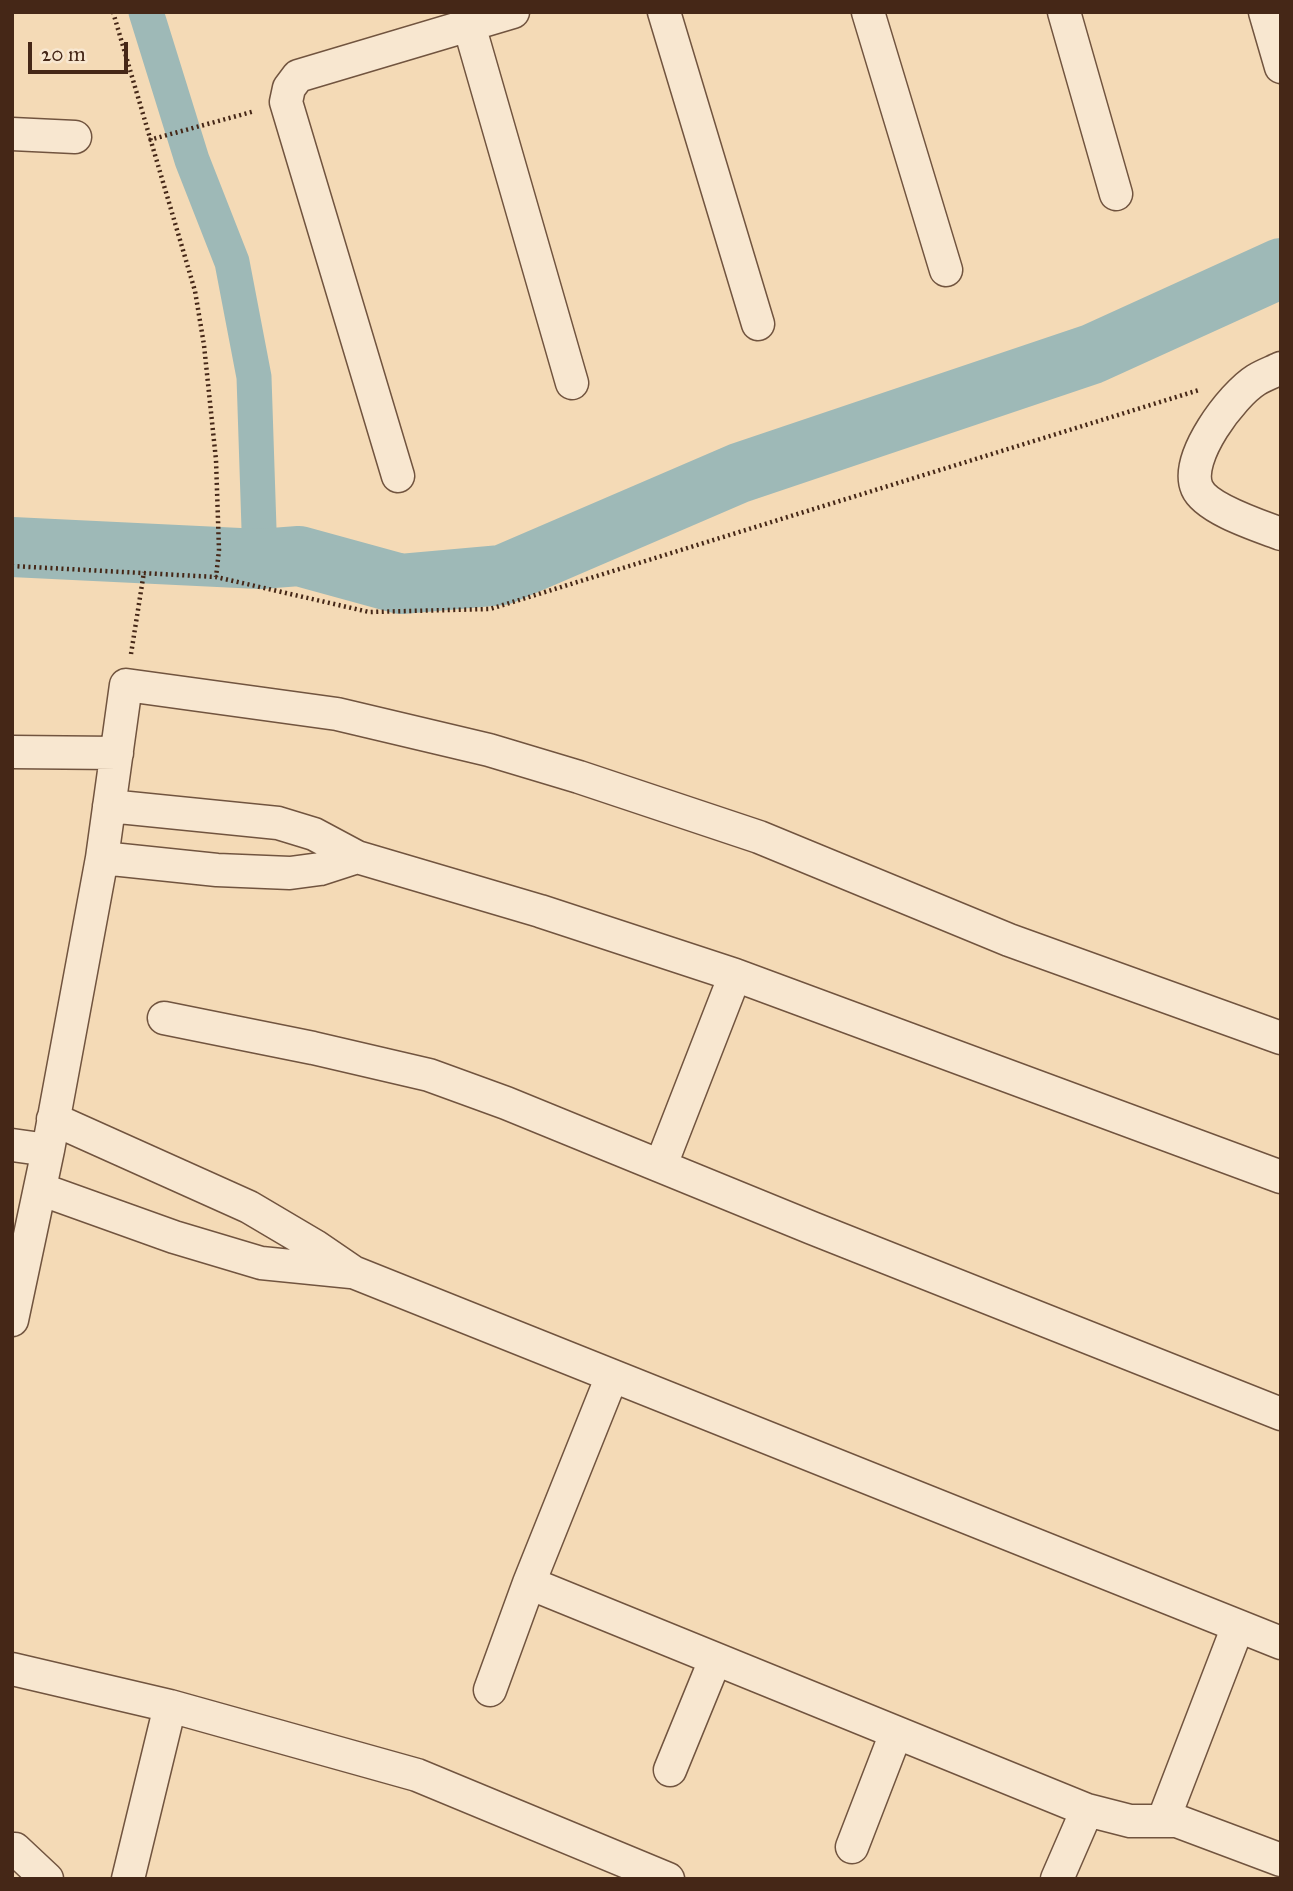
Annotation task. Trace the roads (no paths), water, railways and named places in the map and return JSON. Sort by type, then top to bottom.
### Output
[{"type":"street","points":[[398,476],[286,102],[289,88],[298,76],[513,12]]},
{"type":"street","points":[[664,12],[758,324]]},
{"type":"street","points":[[868,12],[946,270]]},
{"type":"street","points":[[1064,12],[1116,194]]},
{"type":"street","points":[[1265,12],[1281,66]]},
{"type":"street","points":[[469,25],[572,383]]},
{"type":"street","points":[[12,134],[75,136]]},
{"type":"street","points":[[1281,368],[1255,381],[1224,411],[1202,448],[1195,467],[1197,488],[1211,504],[1281,534]]},
{"type":"street","points":[[12,1320],[48,1150],[102,858],[126,685],[337,714],[489,750],[579,777],[759,837],[1009,940],[1281,1038]]},
{"type":"street","points":[[12,752],[117,753]]},
{"type":"street","points":[[109,806],[278,823],[314,834],[357,857],[540,911],[735,975],[1281,1177]]},
{"type":"street","points":[[102,858],[217,870],[290,873],[320,869],[357,857]]},
{"type":"street","points":[[661,1165],[735,975]]},
{"type":"street","points":[[164,1018],[429,1075],[506,1103],[1281,1414]]},
{"type":"street","points":[[54,1119],[249,1207],[316,1246],[353,1272],[1281,1643]]},
{"type":"street","points":[[12,1145],[48,1150]]},
{"type":"street","points":[[40,1189],[174,1237],[261,1264],[353,1272]]},
{"type":"street","points":[[490,1690],[529,1583],[612,1376]]},
{"type":"street","points":[[529,1583],[1087,1810],[1130,1821],[1177,1821],[1272,1865]]},
{"type":"street","points":[[1163,1821],[1238,1626]]},
{"type":"street","points":[[670,1770],[715,1660]]},
{"type":"street","points":[[12,1668],[170,1706],[417,1775],[668,1879]]},
{"type":"street","points":[[128,1879],[170,1706]]},
{"type":"street","points":[[852,1847],[896,1733]]},
{"type":"street","points":[[1057,1879],[1087,1810]]},
{"type":"street","points":[[15,1849],[47,1879]]},
{"type":"waterway","points":[[146,12],[192,160],[232,262],[254,377],[260,559]]},
{"type":"waterway","points":[[12,547],[260,559],[299,556],[401,584],[502,575],[739,473],[1092,354],[1281,268]]}]
